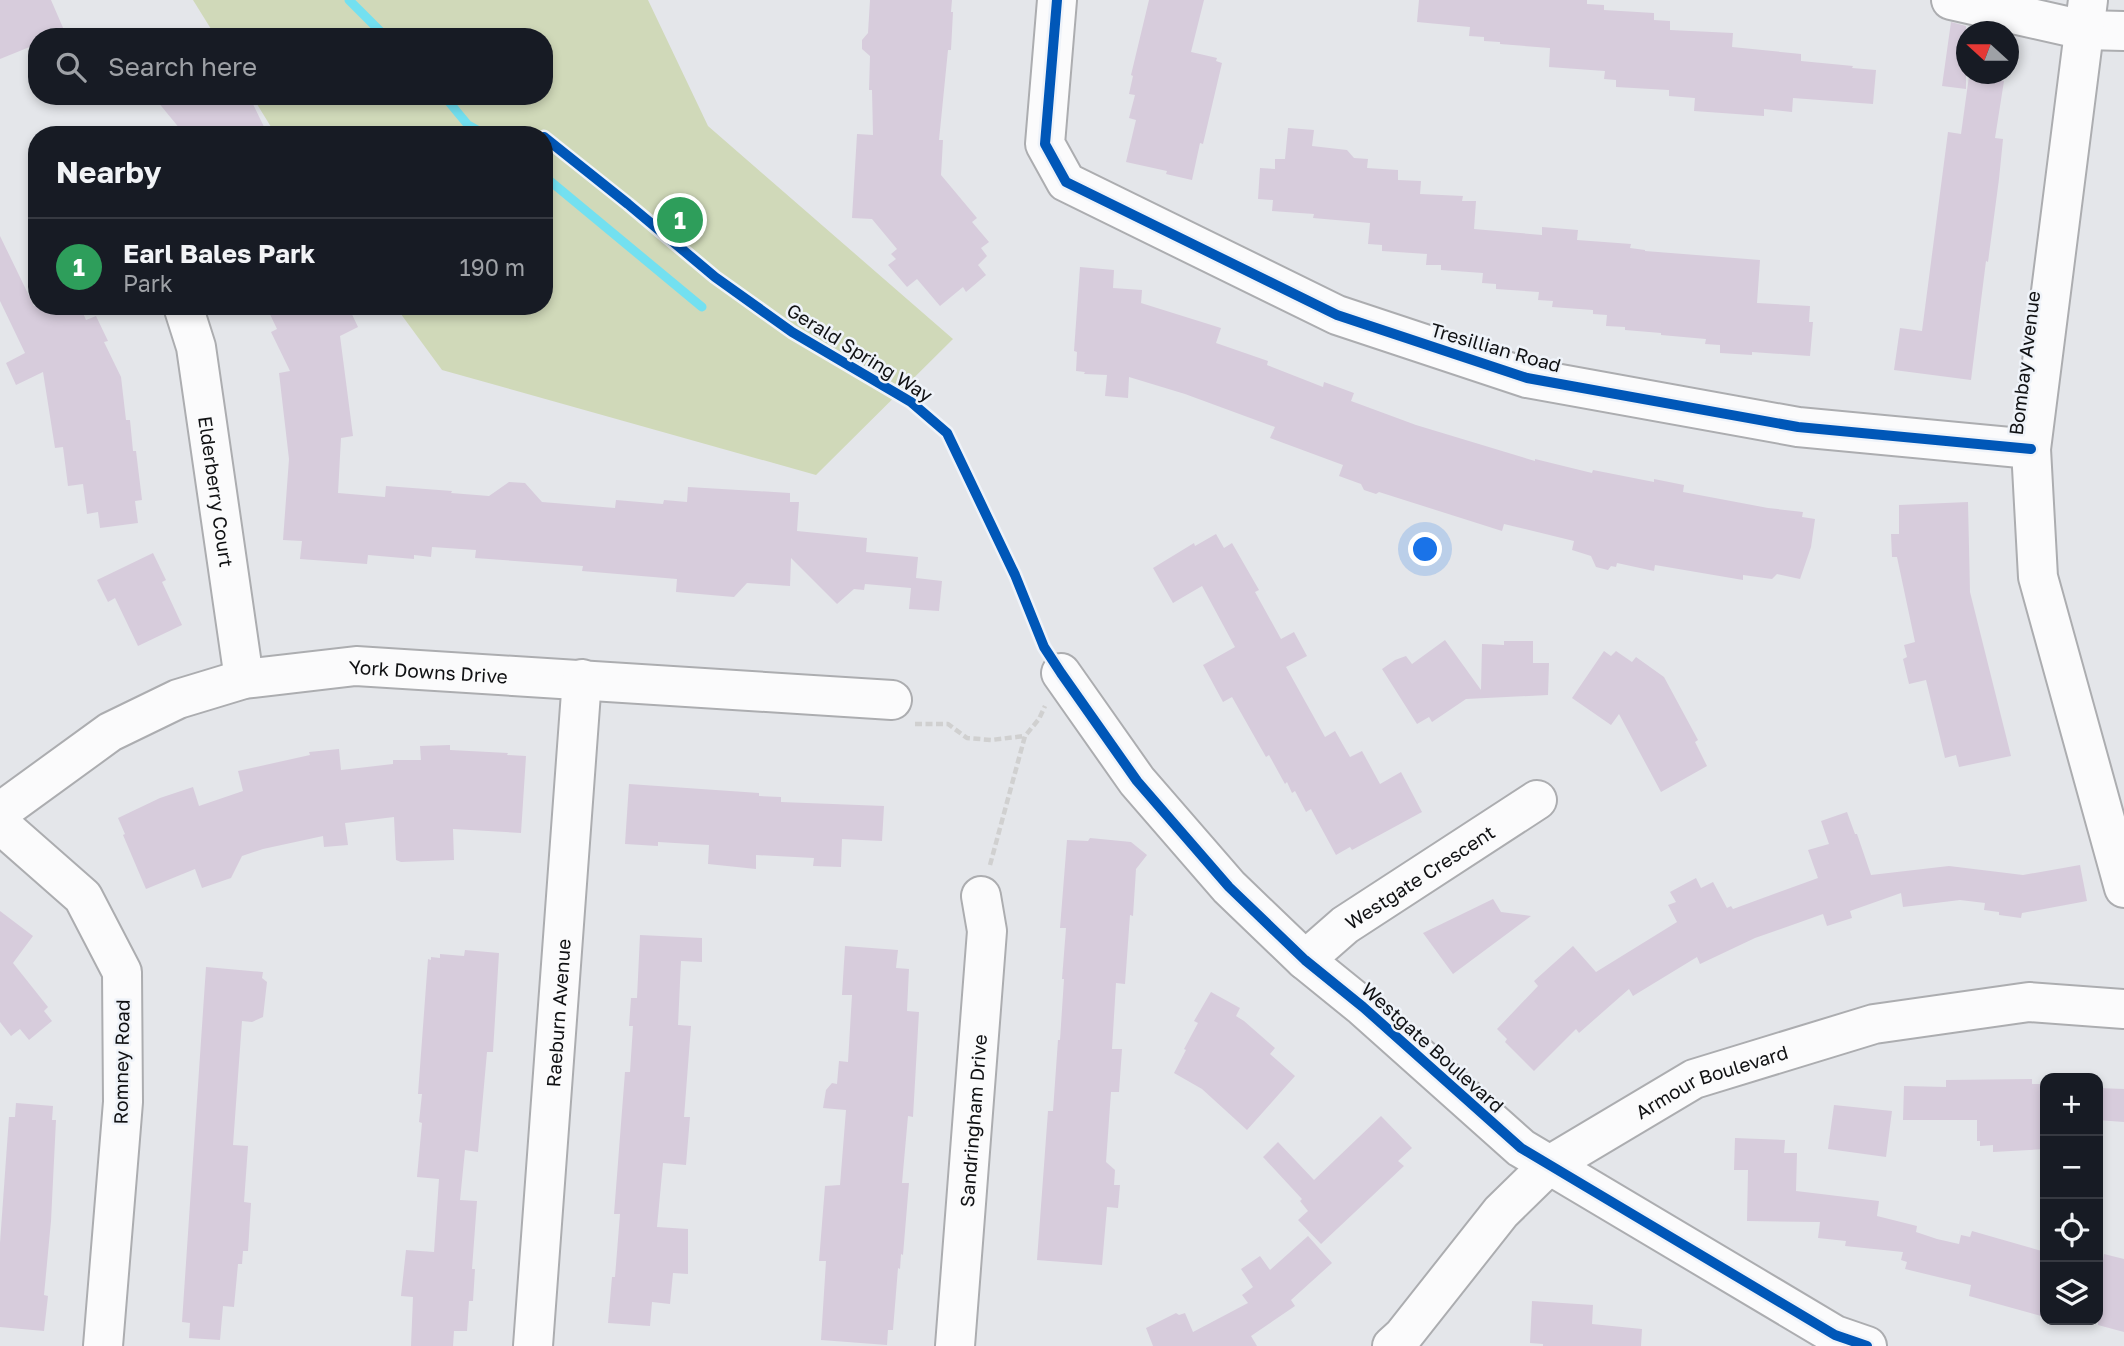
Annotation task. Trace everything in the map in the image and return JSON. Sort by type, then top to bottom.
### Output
[{"type":"street","name":"Tresillian Road","points":[[1057,0],[1045,144],[1066,182],[1336,315],[1527,378],[1798,427],[2031,449]]},
{"type":"street","points":[[1951,0],[2086,15],[2124,31]]},
{"type":"street","name":"Bombay Avenue","points":[[2086,15],[2031,449],[2038,577],[2124,888]]},
{"type":"street","name":"Elderberry Court","points":[[186,315],[196,347],[244,679]]},
{"type":"street","name":"York Downs Drive","points":[[0,812],[110,732],[178,699],[244,679],[356,666],[892,700]]},
{"type":"street","name":"Westgate Boulevard","points":[[1061,673],[1137,781],[1229,887],[1305,960],[1363,1007],[1521,1148],[1845,1342]]},
{"type":"street","name":"Raeburn Avenue","points":[[533,1346],[582,679]]},
{"type":"street","name":"Westgate Crescent","points":[[1305,960],[1345,925],[1537,800]]},
{"type":"street","name":"Romney Road","points":[[0,824],[83,897],[122,971],[123,1102],[103,1346]]},
{"type":"street","name":"Sandringham Drive","points":[[955,1346],[987,931],[981,896]]},
{"type":"street","name":"Armour Boulevard","points":[[1392,1346],[1403,1336],[1501,1212],[1548,1166],[1694,1079],[1874,1024],[2029,1002],[2124,1009]]},
{"type":"path","points":[[981,896],[1025,736],[1039,719],[1061,673]]},
{"type":"path","points":[[892,700],[907,724],[948,724],[967,738],[991,740],[1025,736]]},
{"type":"green space","points":[[193,0],[648,0],[708,126],[953,339],[816,475],[442,370],[402,315],[553,315],[553,126],[270,126],[258,105],[553,105],[553,28],[210,28]]},
{"type":"building","points":[[0,0],[51,0],[63,28],[28,28],[28,48],[0,59]]},
{"type":"building","points":[[870,0],[952,0],[951,50],[948,50],[939,140],[943,140],[941,175],[977,218],[972,222],[989,242],[981,248],[987,256],[978,265],[986,275],[966,292],[963,287],[940,306],[917,279],[907,287],[888,265],[896,259],[891,254],[897,249],[872,219],[852,218],[857,134],[873,135],[872,90],[869,90],[870,56],[862,49],[862,40],[868,33]]},
{"type":"building","points":[[1149,0],[1204,0],[1191,52],[1217,58],[1216,61],[1222,63],[1192,180],[1166,174],[1167,171],[1126,162],[1136,120],[1129,118],[1135,95],[1129,94],[1131,75]]},
{"type":"building","points":[[1419,0],[1587,0],[1587,4],[1604,5],[1604,10],[1654,13],[1654,20],[1670,21],[1670,30],[1733,33],[1732,47],[1801,54],[1801,61],[1876,70],[1873,104],[1793,98],[1792,112],[1764,109],[1764,116],[1694,111],[1695,98],[1669,96],[1669,90],[1616,87],[1616,80],[1604,79],[1605,71],[1549,67],[1550,48],[1484,41],[1484,37],[1469,36],[1470,27],[1417,22]]},
{"type":"building","points":[[1951,22],[1956,23],[1956,84],[1966,84],[1966,89],[1942,86]]},
{"type":"building","points":[[1968,84],[2004,84],[1995,138],[2003,139],[1999,179],[1971,380],[1894,370],[1900,328],[1922,331],[1948,132],[1961,134]]},
{"type":"building","points":[[160,105],[253,105],[264,126],[178,126]]},
{"type":"building","points":[[1288,128],[1314,130],[1312,146],[1347,150],[1354,158],[1368,159],[1367,168],[1398,170],[1398,180],[1421,181],[1420,194],[1463,196],[1462,201],[1476,201],[1474,229],[1542,235],[1542,227],[1578,230],[1577,240],[1631,244],[1630,248],[1645,251],[1760,260],[1757,303],[1810,306],[1809,322],[1813,322],[1810,356],[1720,353],[1720,345],[1705,344],[1706,339],[1606,326],[1607,315],[1593,314],[1593,310],[1552,307],[1553,301],[1538,300],[1539,292],[1496,289],[1496,284],[1482,283],[1483,273],[1441,270],[1441,265],[1426,265],[1427,254],[1382,251],[1382,245],[1368,244],[1370,223],[1313,218],[1314,214],[1272,211],[1273,200],[1258,199],[1260,168],[1275,169],[1275,159],[1285,159]]},
{"type":"building","points":[[0,236],[28,294],[28,315],[84,315],[86,320],[96,316],[108,341],[104,342],[121,377],[126,420],[130,420],[142,500],[135,501],[138,523],[100,528],[98,512],[87,514],[83,484],[68,486],[63,447],[55,448],[43,372],[16,385],[6,363],[25,353],[0,301]]},
{"type":"building","points":[[1080,267],[1114,270],[1113,288],[1142,290],[1141,303],[1221,328],[1216,343],[1268,361],[1267,365],[1323,387],[1324,382],[1354,393],[1351,401],[1416,425],[1535,461],[1592,473],[1593,470],[1654,482],[1654,479],[1684,485],[1683,492],[1803,512],[1802,517],[1815,519],[1811,547],[1800,579],[1777,574],[1772,579],[1743,575],[1743,580],[1655,565],[1654,571],[1617,563],[1616,567],[1611,566],[1608,570],[1596,567],[1591,556],[1572,550],[1574,541],[1504,524],[1502,531],[1379,492],[1376,494],[1364,490],[1361,484],[1339,476],[1343,465],[1270,438],[1275,427],[1185,394],[1129,377],[1128,398],[1105,396],[1107,375],[1076,371],[1077,352],[1074,351]]},
{"type":"building","points":[[270,315],[352,315],[358,327],[340,336],[353,436],[341,438],[338,493],[385,497],[386,486],[489,496],[509,482],[525,483],[542,502],[615,508],[616,500],[663,504],[664,500],[687,502],[688,487],[790,493],[790,502],[799,502],[797,531],[867,538],[866,552],[918,557],[916,578],[942,581],[939,611],[909,609],[911,588],[865,584],[864,590],[854,589],[837,604],[791,558],[790,586],[747,583],[734,597],[676,592],[677,579],[582,571],[583,566],[475,558],[476,550],[432,547],[431,557],[414,555],[414,559],[368,555],[367,564],[300,559],[302,541],[283,540],[289,459],[279,373],[290,371],[271,332],[277,329]]},
{"type":"building","points":[[1968,502],[1970,592],[2011,756],[1959,767],[1956,755],[1945,758],[1926,680],[1909,684],[1903,659],[1907,657],[1904,645],[1915,642],[1897,557],[1892,557],[1891,534],[1899,534],[1899,505]]},
{"type":"building","points":[[1216,534],[1224,548],[1232,543],[1259,590],[1255,592],[1281,639],[1294,632],[1307,656],[1286,667],[1325,737],[1335,731],[1350,757],[1362,751],[1380,784],[1401,772],[1422,812],[1352,850],[1350,847],[1336,855],[1311,809],[1306,812],[1295,791],[1292,793],[1287,782],[1285,784],[1269,755],[1266,757],[1232,697],[1223,702],[1203,665],[1235,647],[1202,586],[1173,603],[1153,568],[1194,543],[1195,546]]},
{"type":"building","points":[[153,553],[166,580],[162,582],[182,625],[138,646],[115,598],[108,602],[97,580]]},
{"type":"building","points":[[1445,640],[1481,690],[1482,644],[1504,645],[1504,641],[1533,641],[1533,663],[1549,663],[1548,695],[1466,699],[1432,722],[1429,717],[1417,724],[1382,669],[1406,656],[1412,664]]},
{"type":"building","points":[[1604,651],[1611,656],[1616,651],[1632,662],[1636,657],[1664,677],[1698,740],[1695,742],[1707,766],[1661,792],[1619,714],[1611,725],[1572,698]]},
{"type":"building","points":[[450,745],[450,750],[526,756],[521,833],[453,829],[454,860],[396,860],[394,817],[345,823],[348,845],[324,847],[323,836],[242,856],[231,878],[202,888],[195,869],[146,889],[118,818],[160,798],[193,787],[199,806],[243,791],[238,771],[310,755],[309,752],[339,749],[341,770],[393,764],[393,760],[421,760],[420,746]]},
{"type":"building","points":[[629,784],[759,793],[759,796],[781,797],[781,802],[884,806],[882,841],[842,839],[841,867],[813,866],[814,858],[756,855],[756,869],[708,864],[709,845],[658,842],[658,846],[625,844]]},
{"type":"building","points":[[1847,812],[1871,875],[1949,866],[2023,875],[2080,865],[2087,901],[2022,913],[2021,918],[1984,910],[1985,903],[1960,900],[1903,907],[1901,893],[1850,911],[1852,918],[1827,926],[1823,914],[1755,938],[1700,964],[1697,957],[1633,996],[1629,989],[1579,1033],[1576,1029],[1534,1071],[1505,1042],[1507,1039],[1497,1029],[1538,986],[1534,981],[1573,946],[1596,972],[1677,922],[1668,905],[1676,902],[1670,892],[1696,878],[1701,888],[1713,882],[1727,908],[1731,906],[1733,909],[1818,878],[1808,850],[1829,844],[1821,821]]},
{"type":"building","points":[[1090,838],[1131,842],[1147,855],[1136,869],[1125,984],[1116,983],[1112,1049],[1122,1049],[1119,1092],[1111,1092],[1106,1162],[1115,1170],[1114,1185],[1120,1185],[1118,1208],[1107,1207],[1102,1265],[1037,1260],[1048,1111],[1053,1111],[1060,1040],[1066,928],[1060,928],[1067,840],[1088,841]]},
{"type":"building","points":[[1493,899],[1501,912],[1531,916],[1453,974],[1423,933]]},
{"type":"building","points":[[0,911],[33,936],[13,963],[48,1007],[44,1011],[52,1021],[29,1040],[20,1029],[11,1036],[0,1022]]},
{"type":"building","points":[[640,935],[702,938],[702,962],[681,961],[678,1025],[691,1026],[684,1117],[690,1117],[686,1165],[663,1163],[657,1227],[688,1229],[688,1274],[673,1273],[670,1304],[652,1302],[650,1326],[608,1323],[620,1214],[614,1214],[625,1072],[630,1072],[633,1026],[629,1026],[631,998],[637,998]]},
{"type":"building","points":[[845,946],[898,950],[896,968],[909,969],[907,1011],[919,1012],[913,1117],[908,1116],[902,1183],[909,1183],[903,1255],[901,1254],[900,1269],[898,1268],[893,1330],[888,1330],[887,1345],[821,1340],[826,1261],[819,1261],[825,1186],[840,1185],[846,1110],[823,1108],[826,1090],[832,1083],[837,1084],[839,1061],[848,1062],[852,995],[842,995]]},
{"type":"building","points":[[465,950],[499,953],[493,1052],[487,1052],[478,1152],[465,1150],[460,1200],[477,1201],[472,1269],[475,1269],[473,1301],[469,1301],[467,1331],[454,1331],[453,1346],[411,1346],[413,1297],[401,1296],[406,1250],[434,1252],[439,1179],[417,1177],[422,1123],[419,1122],[422,1094],[418,1094],[428,959],[440,958],[440,954],[464,956]]},
{"type":"building","points":[[206,967],[263,972],[262,978],[267,982],[263,1017],[252,1022],[242,1021],[233,1145],[248,1146],[244,1202],[251,1203],[248,1251],[243,1251],[242,1264],[238,1264],[234,1307],[223,1306],[220,1340],[189,1338],[190,1323],[182,1322]]},
{"type":"building","points":[[1211,992],[1240,1008],[1236,1016],[1275,1048],[1270,1054],[1295,1076],[1247,1130],[1202,1089],[1174,1073],[1198,1023],[1194,1021]]},
{"type":"building","points":[[2032,1079],[2032,1084],[2040,1084],[2040,1149],[1993,1152],[1993,1145],[1980,1146],[1980,1141],[1977,1141],[1977,1120],[1903,1120],[1904,1086],[1946,1087],[1946,1080]]},
{"type":"building","points":[[2103,1088],[2124,1089],[2124,1122],[2103,1120]]},
{"type":"building","points":[[16,1103],[53,1106],[52,1120],[56,1120],[44,1331],[0,1327],[0,1243],[9,1117],[15,1117]]},
{"type":"building","points":[[1834,1105],[1892,1111],[1886,1157],[1828,1149]]},
{"type":"building","points":[[1381,1116],[1412,1148],[1398,1161],[1404,1166],[1321,1244],[1298,1220],[1308,1211],[1300,1201],[1302,1199],[1263,1157],[1278,1142],[1314,1180]]},
{"type":"building","points":[[1735,1138],[1785,1140],[1784,1153],[1797,1153],[1796,1191],[1879,1201],[1877,1216],[1917,1226],[1916,1232],[1937,1239],[1959,1244],[1961,1235],[1970,1237],[1972,1231],[2040,1251],[2040,1316],[1969,1296],[1971,1285],[1905,1269],[1907,1262],[1901,1260],[1903,1252],[1845,1246],[1846,1241],[1818,1238],[1820,1222],[1747,1221],[1748,1170],[1734,1170]]},
{"type":"building","points":[[1308,1236],[1332,1263],[1291,1300],[1295,1306],[1251,1336],[1257,1346],[1153,1346],[1146,1328],[1176,1313],[1185,1313],[1193,1332],[1248,1303],[1242,1295],[1253,1287],[1241,1269],[1260,1256],[1270,1270]]},
{"type":"building","points":[[2104,1254],[2124,1259],[2124,1332],[2098,1325],[2103,1325]]},
{"type":"building","points":[[1532,1301],[1593,1305],[1592,1324],[1642,1329],[1641,1346],[1543,1346],[1530,1343]]},
{"type":"waterway","points":[[349,0],[377,28]]},
{"type":"waterway","points":[[451,105],[470,126]]},
{"type":"waterway","points":[[553,183],[702,307]]},
{"type":"cycle path","points":[[1057,0],[1045,144],[1066,182],[1337,315],[1527,378],[1798,427],[2031,449]]},
{"type":"cycle path","name":"Gerald Spring Way","points":[[553,144],[715,277],[792,332],[911,402],[947,433],[1015,575],[1044,647],[1061,673],[1137,781],[1229,887],[1305,960],[1363,1007],[1521,1148],[1835,1335],[1867,1346]]},
{"type":"place","name":"Earl Bales Park","points":[[680,220]]}]
